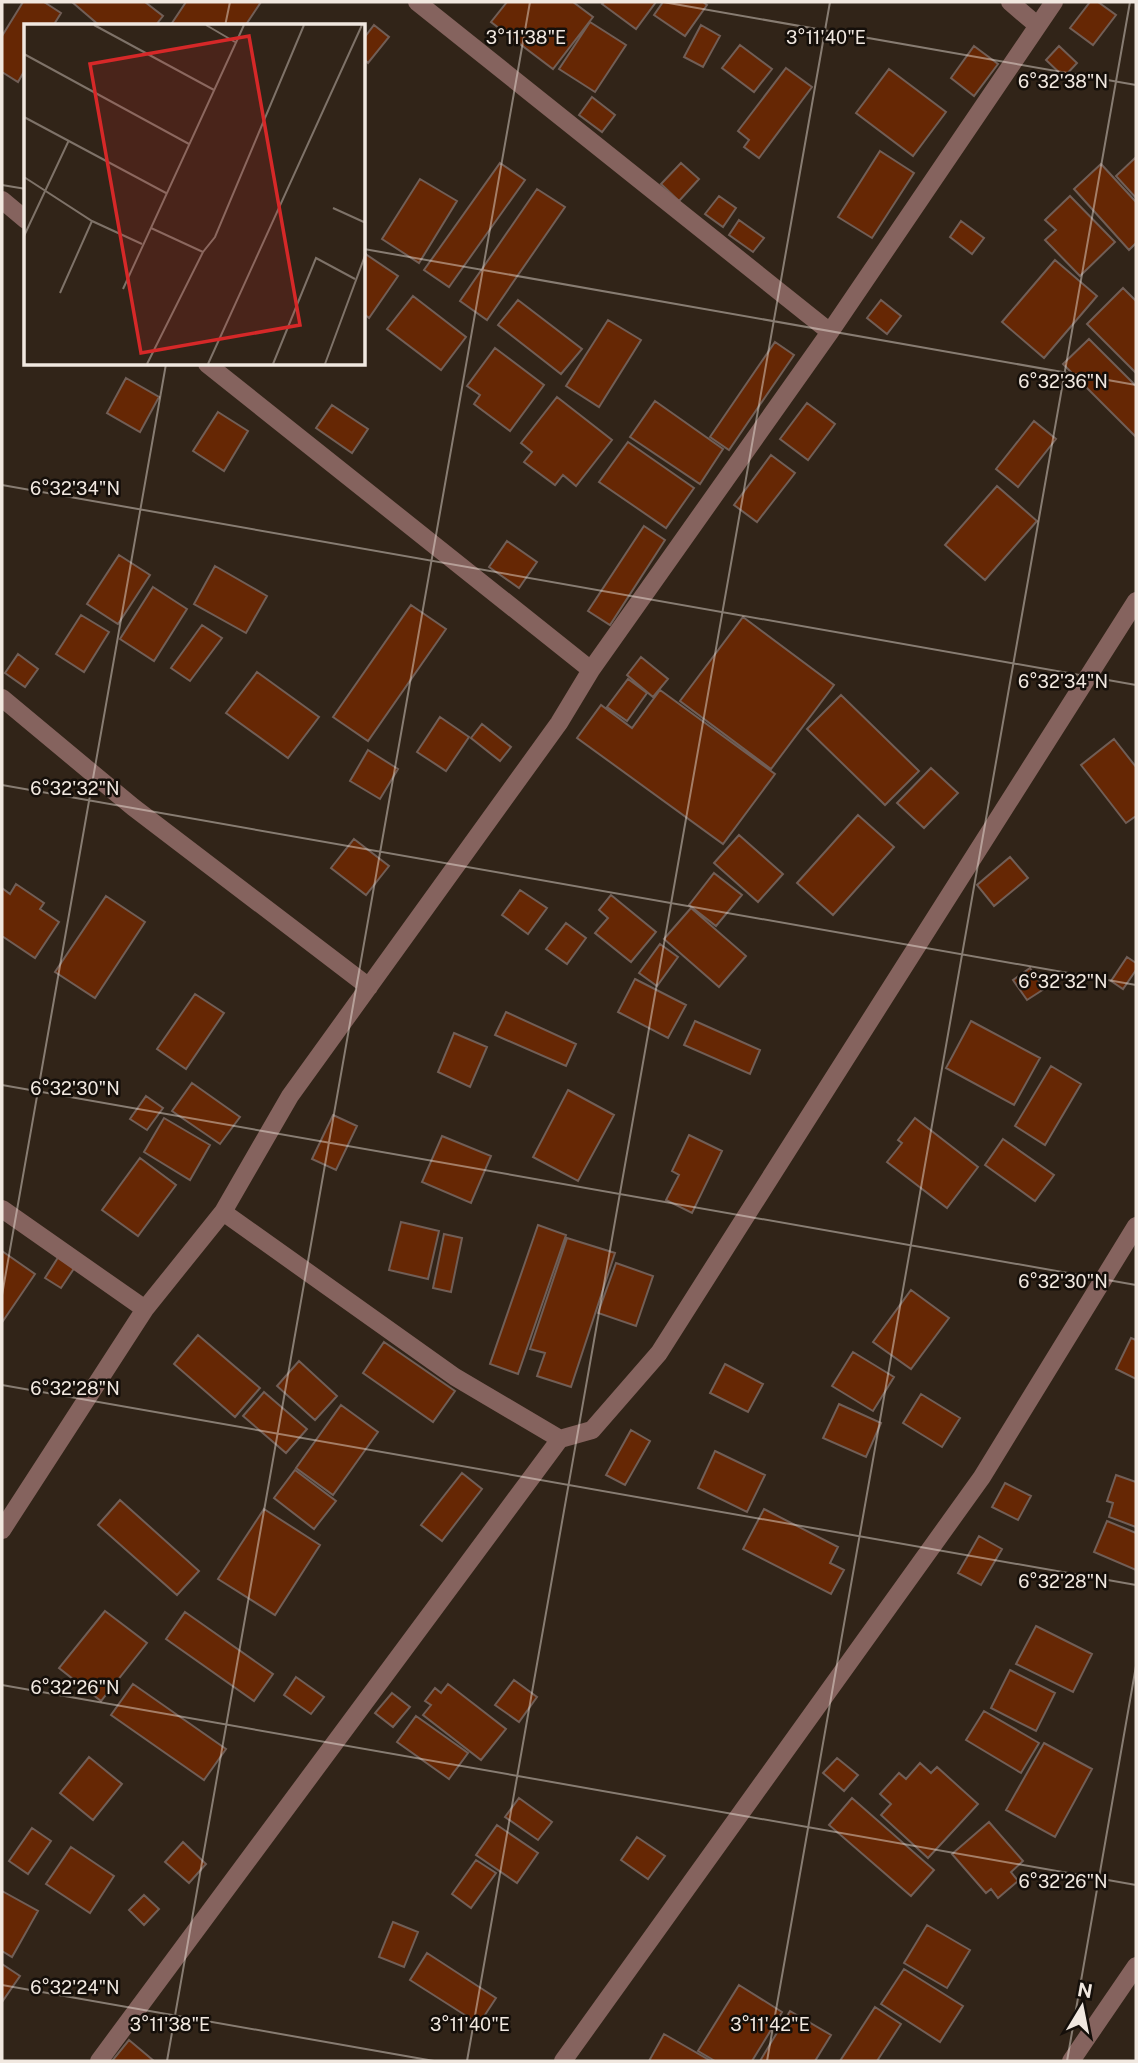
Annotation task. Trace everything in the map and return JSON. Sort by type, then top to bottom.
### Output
[{"type":"street","points":[[416,2],[830,332]]},
{"type":"street","points":[[1010,2],[1037,25]]},
{"type":"street","points":[[2,1531],[145,1310],[222,1212],[290,1096],[559,723],[591,670],[830,332],[1054,2]]},
{"type":"street","points":[[2,200],[24,218]]},
{"type":"street","points":[[210,366],[591,670]]},
{"type":"street","points":[[99,2061],[560,1439],[592,1430],[659,1353],[1136,601]]},
{"type":"street","points":[[2,698],[133,807],[369,987]]},
{"type":"street","points":[[2,1209],[145,1310]]},
{"type":"street","points":[[222,1212],[455,1377],[560,1439]]},
{"type":"street","points":[[563,2061],[982,1477],[1136,1226]]},
{"type":"street","points":[[1071,2061],[1136,1966]]},
{"type":"building","points":[[23,2],[44,2],[61,13],[54,24],[24,24],[24,72],[18,82],[2,72],[2,36]]},
{"type":"building","points":[[72,2],[145,2],[163,16],[157,24],[98,24]]},
{"type":"building","points":[[186,2],[261,2],[246,24],[171,24]]},
{"type":"building","points":[[507,2],[573,2],[593,17],[553,69],[491,22]]},
{"type":"building","points":[[656,2],[636,29],[602,4]]},
{"type":"building","points":[[663,2],[703,2],[707,5],[685,36],[654,15]]},
{"type":"building","points":[[1090,2],[1098,2],[1116,15],[1093,45],[1070,28]]},
{"type":"building","points":[[590,22],[626,45],[595,92],[559,69]]},
{"type":"building","points":[[374,25],[389,37],[368,63],[366,61],[366,35]]},
{"type":"building","points":[[701,25],[720,36],[703,67],[684,57]]},
{"type":"building","points":[[740,45],[772,69],[754,92],[722,68]]},
{"type":"building","points":[[974,46],[998,64],[974,96],[951,78]]},
{"type":"building","points":[[1059,46],[1077,63],[1064,77],[1046,60]]},
{"type":"building","points":[[786,68],[812,87],[759,158],[744,147],[749,140],[738,131]]},
{"type":"building","points":[[889,69],[946,112],[913,156],[856,113]]},
{"type":"building","points":[[592,97],[615,115],[602,132],[579,115]]},
{"type":"building","points":[[880,151],[914,173],[872,238],[838,217]]},
{"type":"building","points":[[1136,157],[1136,198],[1116,176]]},
{"type":"building","points":[[500,163],[525,180],[449,287],[424,270]]},
{"type":"building","points":[[681,163],[699,179],[679,201],[661,184]]},
{"type":"building","points":[[1101,164],[1136,202],[1136,243],[1129,250],[1074,189]]},
{"type":"building","points":[[420,179],[457,201],[419,263],[382,239]]},
{"type":"building","points":[[537,189],[565,207],[487,320],[460,301]]},
{"type":"building","points":[[719,196],[736,208],[723,227],[705,214]]},
{"type":"building","points":[[1070,196],[1115,242],[1080,276],[1045,240],[1056,230],[1045,220]]},
{"type":"building","points":[[739,220],[764,238],[753,252],[729,235]]},
{"type":"building","points":[[961,221],[984,238],[972,254],[950,237]]},
{"type":"building","points":[[366,254],[398,276],[369,318],[366,316]]},
{"type":"building","points":[[1055,260],[1097,296],[1044,358],[1002,322]]},
{"type":"building","points":[[1123,288],[1136,301],[1136,373],[1087,324]]},
{"type":"building","points":[[413,296],[466,337],[441,370],[387,329]]},
{"type":"building","points":[[518,300],[582,349],[561,374],[498,325]]},
{"type":"building","points":[[881,300],[901,316],[887,334],[867,318]]},
{"type":"building","points":[[608,320],[641,340],[599,407],[566,386]]},
{"type":"building","points":[[1089,339],[1136,386],[1136,437],[1063,364]]},
{"type":"building","points":[[775,342],[794,355],[729,450],[710,437]]},
{"type":"building","points":[[495,348],[544,385],[510,431],[474,404],[480,395],[467,386]]},
{"type":"building","points":[[126,378],[159,397],[140,432],[107,413]]},
{"type":"building","points":[[557,397],[612,440],[576,486],[563,475],[555,485],[524,462],[532,452],[521,443]]},
{"type":"building","points":[[655,401],[723,449],[700,484],[630,437]]},
{"type":"building","points":[[807,403],[835,424],[808,460],[780,439]]},
{"type":"building","points":[[332,405],[368,429],[352,453],[316,428]]},
{"type":"building","points":[[218,412],[248,431],[224,471],[193,451]]},
{"type":"building","points":[[1034,421],[1056,439],[1018,487],[996,469]]},
{"type":"building","points":[[628,442],[694,488],[666,528],[599,482]]},
{"type":"building","points":[[771,455],[795,473],[757,522],[734,505]]},
{"type":"building","points":[[997,486],[1037,521],[985,580],[945,545]]},
{"type":"building","points":[[644,526],[665,540],[610,625],[588,611]]},
{"type":"building","points":[[507,541],[537,562],[519,588],[489,567]]},
{"type":"building","points":[[119,555],[150,575],[118,624],[87,604]]},
{"type":"building","points":[[215,566],[267,596],[246,633],[194,604]]},
{"type":"building","points":[[153,587],[187,609],[154,661],[120,639]]},
{"type":"building","points":[[411,605],[446,629],[368,741],[333,717]]},
{"type":"building","points":[[81,615],[109,632],[84,672],[56,654]]},
{"type":"building","points":[[743,617],[834,685],[771,769],[680,701]]},
{"type":"building","points":[[202,625],[222,638],[190,681],[171,668]]},
{"type":"building","points":[[18,654],[38,669],[25,687],[5,673]]},
{"type":"building","points":[[641,657],[668,679],[653,697],[627,675]]},
{"type":"building","points":[[257,672],[319,717],[288,758],[226,713]]},
{"type":"building","points":[[628,679],[647,693],[627,721],[607,707]]},
{"type":"building","points":[[660,690],[775,774],[723,844],[577,738],[601,705],[632,728]]},
{"type":"building","points":[[841,695],[919,771],[885,805],[807,729]]},
{"type":"building","points":[[440,717],[469,737],[446,771],[417,752]]},
{"type":"building","points":[[482,724],[511,747],[500,761],[471,738]]},
{"type":"building","points":[[1114,739],[1136,767],[1136,816],[1126,823],[1081,765]]},
{"type":"building","points":[[368,750],[398,769],[380,799],[350,781]]},
{"type":"building","points":[[931,768],[958,793],[924,828],[897,803]]},
{"type":"building","points":[[858,815],[894,847],[833,915],[797,883]]},
{"type":"building","points":[[739,835],[783,874],[758,902],[714,863]]},
{"type":"building","points":[[354,839],[389,866],[366,895],[331,868]]},
{"type":"building","points":[[1010,857],[1028,878],[994,906],[977,885]]},
{"type":"building","points":[[714,873],[742,895],[716,926],[689,905]]},
{"type":"building","points":[[16,884],[44,903],[40,909],[59,922],[35,958],[2,936],[2,888],[10,894]]},
{"type":"building","points":[[520,890],[547,908],[528,934],[502,915]]},
{"type":"building","points":[[611,895],[656,932],[631,962],[595,933],[608,918],[599,910]]},
{"type":"building","points":[[106,896],[145,922],[95,998],[55,972]]},
{"type":"building","points":[[691,908],[746,956],[719,987],[664,939]]},
{"type":"building","points":[[566,923],[586,938],[567,964],[546,949]]},
{"type":"building","points":[[660,944],[678,957],[657,986],[639,973]]},
{"type":"building","points":[[1127,957],[1136,963],[1136,970],[1123,989],[1111,981]]},
{"type":"building","points":[[1030,968],[1044,989],[1027,1000],[1013,980]]},
{"type":"building","points":[[635,979],[686,1005],[668,1038],[618,1012]]},
{"type":"building","points":[[195,994],[224,1013],[186,1069],[157,1049]]},
{"type":"building","points":[[506,1012],[576,1044],[566,1066],[495,1035]]},
{"type":"building","points":[[695,1021],[760,1050],[750,1074],[684,1045]]},
{"type":"building","points":[[971,1021],[1040,1058],[1014,1105],[946,1068]]},
{"type":"building","points":[[454,1033],[487,1047],[470,1087],[438,1072]]},
{"type":"building","points":[[1051,1066],[1081,1084],[1045,1145],[1015,1126]]},
{"type":"building","points":[[192,1083],[240,1117],[220,1144],[172,1111]]},
{"type":"building","points":[[568,1090],[614,1115],[578,1181],[533,1157]]},
{"type":"building","points":[[146,1096],[163,1108],[147,1130],[130,1119]]},
{"type":"building","points":[[333,1115],[357,1126],[336,1170],[312,1159]]},
{"type":"building","points":[[164,1118],[210,1145],[190,1180],[144,1152]]},
{"type":"building","points":[[915,1118],[978,1167],[947,1208],[887,1162],[902,1143],[898,1140]]},
{"type":"building","points":[[689,1135],[722,1151],[692,1213],[666,1200],[679,1175],[672,1171]]},
{"type":"building","points":[[442,1136],[491,1156],[471,1203],[422,1182]]},
{"type":"building","points":[[1003,1139],[1054,1175],[1035,1201],[985,1165]]},
{"type":"building","points":[[140,1158],[176,1185],[138,1236],[102,1210]]},
{"type":"building","points":[[401,1222],[439,1231],[428,1279],[389,1270]]},
{"type":"building","points":[[538,1225],[566,1235],[518,1374],[490,1364]]},
{"type":"building","points":[[444,1234],[462,1238],[451,1292],[433,1288]]},
{"type":"building","points":[[567,1238],[615,1253],[571,1387],[537,1376],[545,1353],[530,1349]]},
{"type":"building","points":[[2,1251],[35,1274],[3,1321],[2,1320]]},
{"type":"building","points":[[59,1256],[75,1267],[61,1288],[45,1278]]},
{"type":"building","points":[[616,1263],[653,1276],[636,1326],[598,1313]]},
{"type":"building","points":[[911,1290],[949,1318],[911,1369],[873,1342]]},
{"type":"building","points":[[198,1335],[260,1388],[235,1417],[174,1364]]},
{"type":"building","points":[[1131,1338],[1136,1340],[1136,1379],[1116,1369]]},
{"type":"building","points":[[384,1342],[455,1391],[433,1422],[363,1373]]},
{"type":"building","points":[[853,1352],[894,1377],[873,1411],[832,1386]]},
{"type":"building","points":[[299,1361],[337,1396],[315,1420],[277,1386]]},
{"type":"building","points":[[725,1364],[763,1384],[748,1412],[710,1393]]},
{"type":"building","points":[[264,1392],[307,1429],[286,1453],[243,1416]]},
{"type":"building","points":[[921,1394],[960,1418],[942,1447],[903,1423]]},
{"type":"building","points":[[839,1404],[881,1423],[866,1457],[823,1438]]},
{"type":"building","points":[[341,1405],[378,1432],[333,1495],[296,1468]]},
{"type":"building","points":[[631,1430],[650,1441],[625,1485],[606,1475]]},
{"type":"building","points":[[715,1451],[765,1475],[747,1512],[698,1488]]},
{"type":"building","points":[[295,1470],[336,1501],[314,1529],[274,1498]]},
{"type":"building","points":[[462,1473],[482,1489],[442,1541],[421,1525]]},
{"type":"building","points":[[1116,1475],[1136,1482],[1136,1527],[1109,1517],[1113,1503],[1107,1501]]},
{"type":"building","points":[[1005,1483],[1031,1496],[1018,1520],[992,1507]]},
{"type":"building","points":[[120,1500],[199,1571],[177,1595],[98,1525]]},
{"type":"building","points":[[264,1509],[320,1545],[275,1615],[218,1579]]},
{"type":"building","points":[[764,1509],[838,1547],[830,1563],[844,1570],[831,1594],[743,1549]]},
{"type":"building","points":[[1107,1521],[1136,1533],[1136,1570],[1094,1552]]},
{"type":"building","points":[[979,1536],[1002,1549],[981,1585],[958,1573]]},
{"type":"building","points":[[105,1611],[147,1643],[101,1701],[59,1668]]},
{"type":"building","points":[[185,1612],[273,1674],[254,1701],[166,1639]]},
{"type":"building","points":[[1036,1626],[1092,1654],[1073,1692],[1016,1664]]},
{"type":"building","points":[[1010,1670],[1055,1693],[1036,1731],[991,1708]]},
{"type":"building","points":[[296,1677],[324,1697],[311,1714],[284,1695]]},
{"type":"building","points":[[514,1680],[537,1697],[519,1722],[495,1705]]},
{"type":"building","points":[[133,1684],[226,1749],[204,1780],[111,1715]]},
{"type":"building","points":[[448,1684],[506,1729],[481,1760],[423,1715],[431,1705],[425,1701],[435,1688],[441,1693]]},
{"type":"building","points":[[392,1693],[410,1707],[393,1727],[375,1713]]},
{"type":"building","points":[[984,1711],[1039,1743],[1021,1773],[966,1740]]},
{"type":"building","points":[[416,1716],[468,1753],[449,1779],[397,1742]]},
{"type":"building","points":[[1044,1743],[1092,1769],[1055,1837],[1006,1810]]},
{"type":"building","points":[[89,1757],[122,1784],[93,1820],[60,1793]]},
{"type":"building","points":[[837,1758],[858,1775],[844,1791],[823,1773]]},
{"type":"building","points":[[920,1763],[931,1773],[937,1767],[978,1804],[928,1858],[881,1815],[891,1804],[880,1794],[899,1773],[906,1779]]},
{"type":"building","points":[[519,1798],[552,1822],[538,1840],[505,1817]]},
{"type":"building","points":[[852,1798],[934,1870],[911,1896],[829,1825]]},
{"type":"building","points":[[989,1822],[1023,1861],[1011,1872],[1018,1881],[998,1898],[991,1889],[986,1893],[952,1854]]},
{"type":"building","points":[[497,1825],[538,1853],[517,1883],[476,1855]]},
{"type":"building","points":[[32,1828],[51,1841],[28,1874],[9,1861]]},
{"type":"building","points":[[637,1837],[665,1856],[648,1879],[621,1860]]},
{"type":"building","points":[[183,1842],[206,1864],[189,1883],[165,1862]]},
{"type":"building","points":[[71,1847],[114,1876],[90,1913],[46,1884]]},
{"type":"building","points":[[476,1860],[496,1873],[471,1908],[452,1894]]},
{"type":"building","points":[[2,1891],[38,1911],[12,1957],[2,1951]]},
{"type":"building","points":[[144,1895],[159,1909],[144,1925],[129,1910]]},
{"type":"building","points":[[393,1922],[418,1932],[404,1967],[379,1957]]},
{"type":"building","points":[[927,1925],[970,1950],[947,1988],[904,1963]]},
{"type":"building","points":[[427,1953],[496,1998],[479,2024],[410,1980]]},
{"type":"building","points":[[2,1964],[20,1976],[2,2002]]},
{"type":"building","points":[[904,1969],[963,2006],[940,2042],[881,2004]]},
{"type":"building","points":[[739,1985],[782,2012],[752,2061],[715,2061],[698,2051]]},
{"type":"building","points":[[875,2007],[901,2024],[877,2061],[840,2061]]},
{"type":"building","points":[[790,2011],[831,2035],[815,2061],[760,2061]]},
{"type":"building","points":[[664,2034],[709,2060],[649,2061]]},
{"type":"building","points":[[129,2040],[154,2061],[112,2061]]}]
